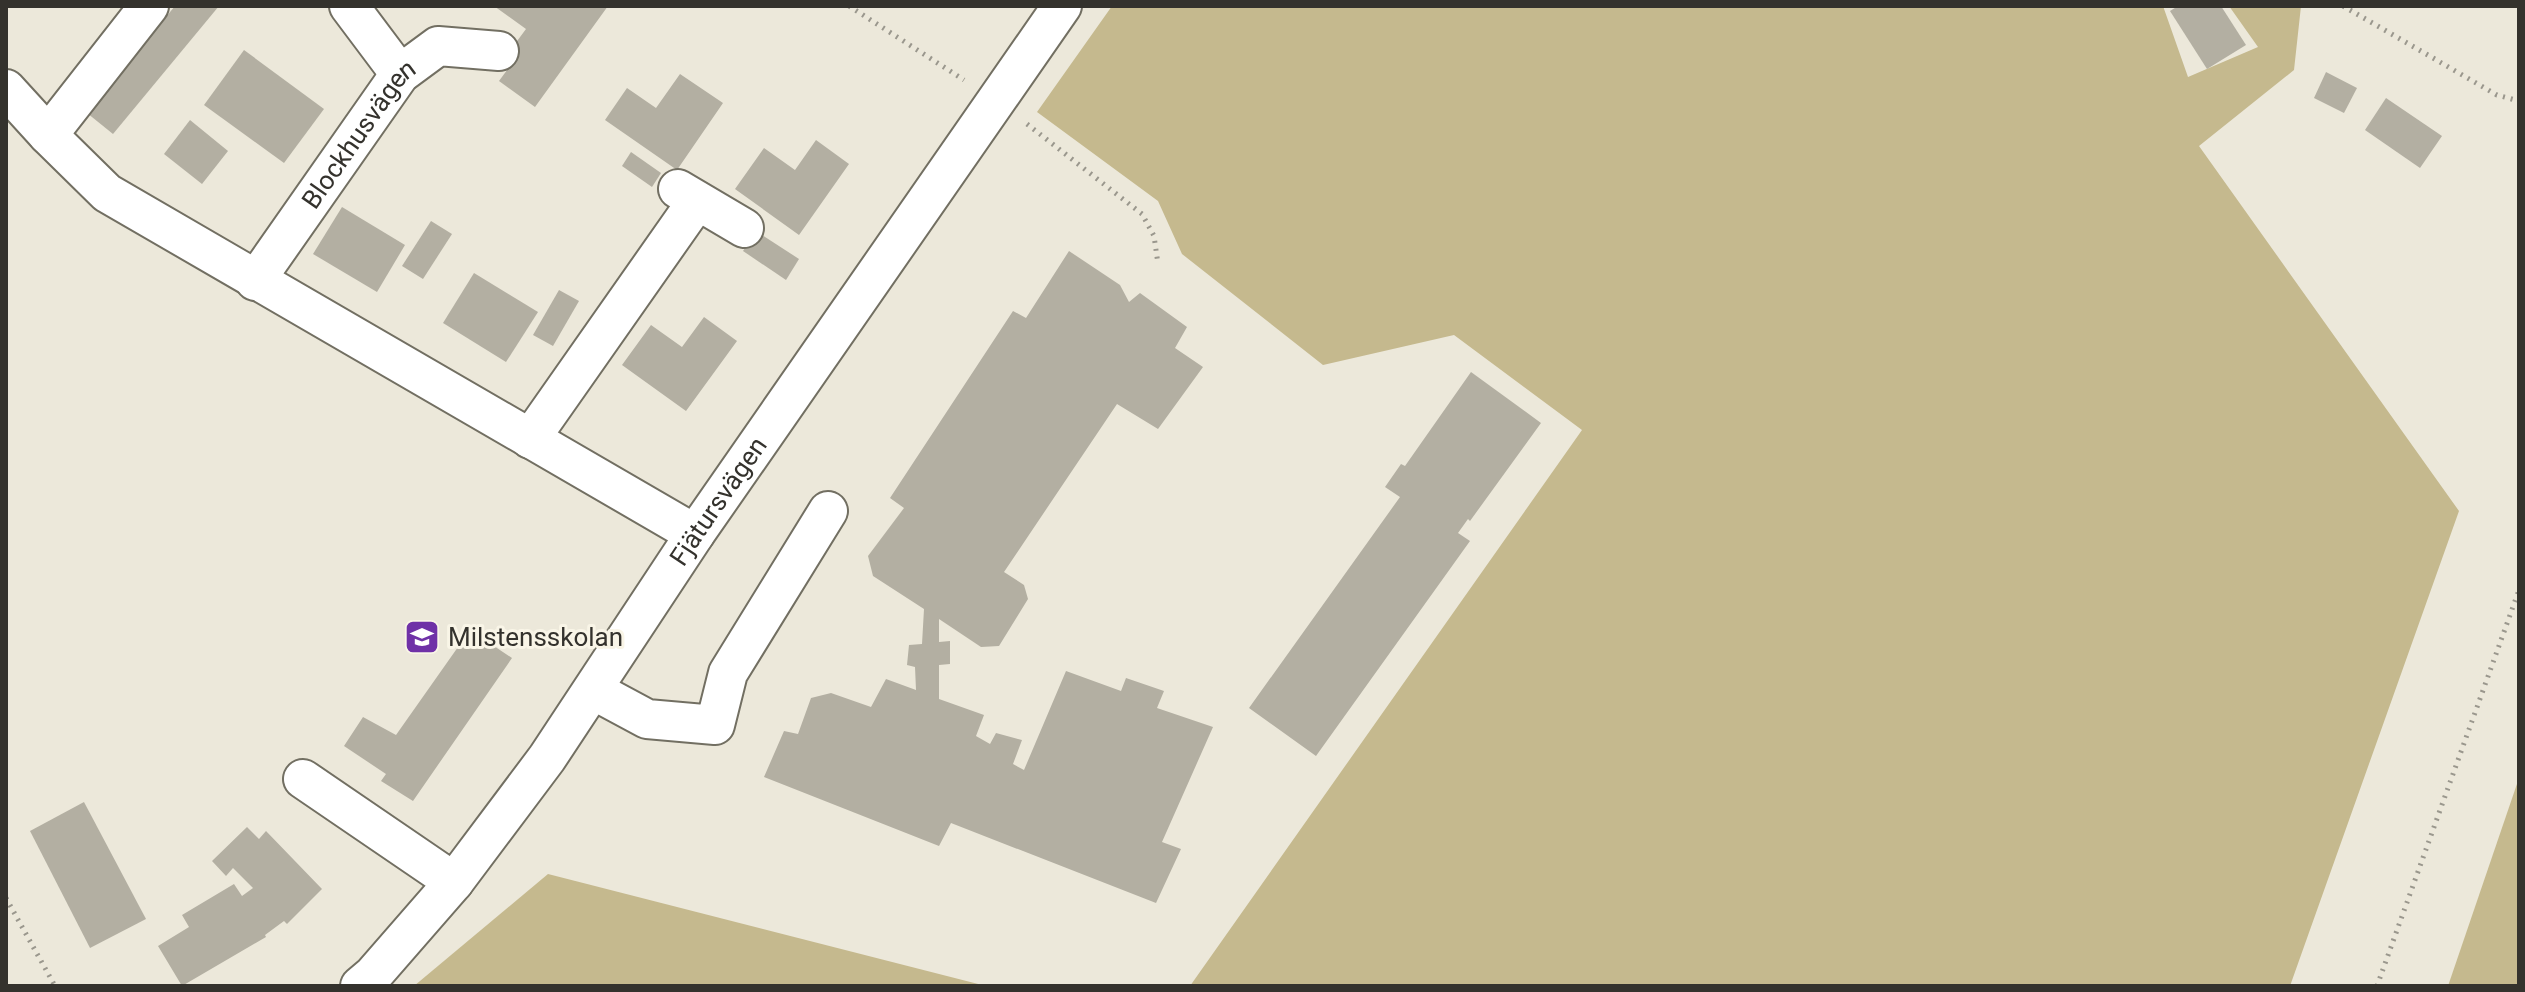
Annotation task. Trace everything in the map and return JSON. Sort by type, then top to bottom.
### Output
[{"type":"street","points":[[48,135],[149,6]]},
{"type":"street","points":[[349,6],[400,74]]},
{"type":"street","name":"Fjätursvägen","points":[[360,986],[454,882],[547,758],[695,534],[1062,6]]},
{"type":"street","name":"Blockhusvägen","points":[[255,281],[400,74],[438,46],[499,51]]},
{"type":"street","points":[[6,89],[107,193],[695,534]]},
{"type":"street","points":[[530,439],[688,195],[744,228]]},
{"type":"street","points":[[593,690],[647,719],[715,725],[728,673],[828,511]]},
{"type":"street","points":[[303,779],[454,882]]},
{"type":"path","points":[[2343,6],[2497,95],[2519,101]]},
{"type":"path","points":[[2377,986],[2519,590]]},
{"type":"path","points":[[6,898],[55,986]]},
{"type":"shaded area","points":[[1112,6],[2163,6],[2188,77],[2258,47],[2229,6],[2301,6],[2294,70],[2199,146],[2459,511],[2290,986],[1190,986],[1582,430],[1454,335],[1323,365],[1182,254],[1158,201],[1037,112]]},
{"type":"shaded area","points":[[2519,778],[2519,986],[2448,986]]},
{"type":"shaded area","points":[[548,874],[986,986],[414,986]]},
{"type":"building","points":[[175,6],[219,6],[113,134],[87,113]]},
{"type":"building","points":[[494,6],[608,6],[535,107],[499,81],[510,66],[503,60],[526,29]]},
{"type":"building","points":[[2178,6],[2221,6],[2246,45],[2207,69],[2170,11]]},
{"type":"building","points":[[244,50],[324,109],[284,163],[204,105]]},
{"type":"building","points":[[2326,72],[2357,88],[2344,113],[2314,98]]},
{"type":"building","points":[[680,74],[723,103],[677,170],[605,120],[627,88],[656,108]]},
{"type":"building","points":[[2386,98],[2442,136],[2420,168],[2365,130]]},
{"type":"building","points":[[190,120],[228,151],[202,184],[164,154]]},
{"type":"building","points":[[816,140],[849,164],[799,235],[735,189],[764,148],[795,170]]},
{"type":"building","points":[[631,152],[661,173],[652,187],[622,166]]},
{"type":"building","points":[[342,207],[405,245],[377,292],[313,254]]},
{"type":"building","points":[[431,221],[452,234],[423,279],[402,266]]},
{"type":"building","points":[[756,231],[799,259],[786,280],[743,251]]},
{"type":"building","points":[[1069,251],[1120,285],[1129,302],[1140,293],[1187,327],[1175,348],[1203,367],[1158,429],[1117,404],[1004,572],[1024,585],[1028,599],[999,646],[981,647],[939,619],[939,642],[950,641],[950,664],[939,665],[939,699],[984,715],[976,736],[990,744],[996,733],[1022,740],[1013,764],[1024,770],[1066,671],[1121,691],[1126,678],[1164,691],[1157,708],[1213,727],[1162,842],[1181,849],[1156,903],[951,823],[939,846],[764,777],[784,731],[798,734],[811,698],[831,693],[871,707],[886,679],[916,690],[915,667],[907,665],[909,645],[922,644],[924,609],[873,576],[868,556],[904,508],[890,498],[1013,311],[1026,318]]},
{"type":"building","points":[[474,273],[538,312],[506,362],[443,323]]},
{"type":"building","points":[[559,290],[579,301],[553,346],[533,335]]},
{"type":"building","points":[[704,317],[737,341],[686,411],[622,365],[651,325],[682,347]]},
{"type":"building","points":[[1471,372],[1541,423],[1458,533],[1470,541],[1316,756],[1249,708],[1400,497],[1385,487],[1401,464],[1405,466]]},
{"type":"building","name":"Milstensskolan","points":[[470,630],[512,658],[413,801],[381,781],[386,774],[344,746],[363,717],[396,735]]},
{"type":"building","points":[[84,802],[146,919],[90,948],[30,831]]},
{"type":"building","points":[[247,827],[259,839],[266,831],[322,889],[287,924],[284,921],[266,937],[182,986],[158,946],[189,927],[182,915],[234,884],[242,896],[253,888],[233,868],[226,876],[212,861]]},
{"type":"place","name":"Milstensskolan","points":[[422,637]]}]
